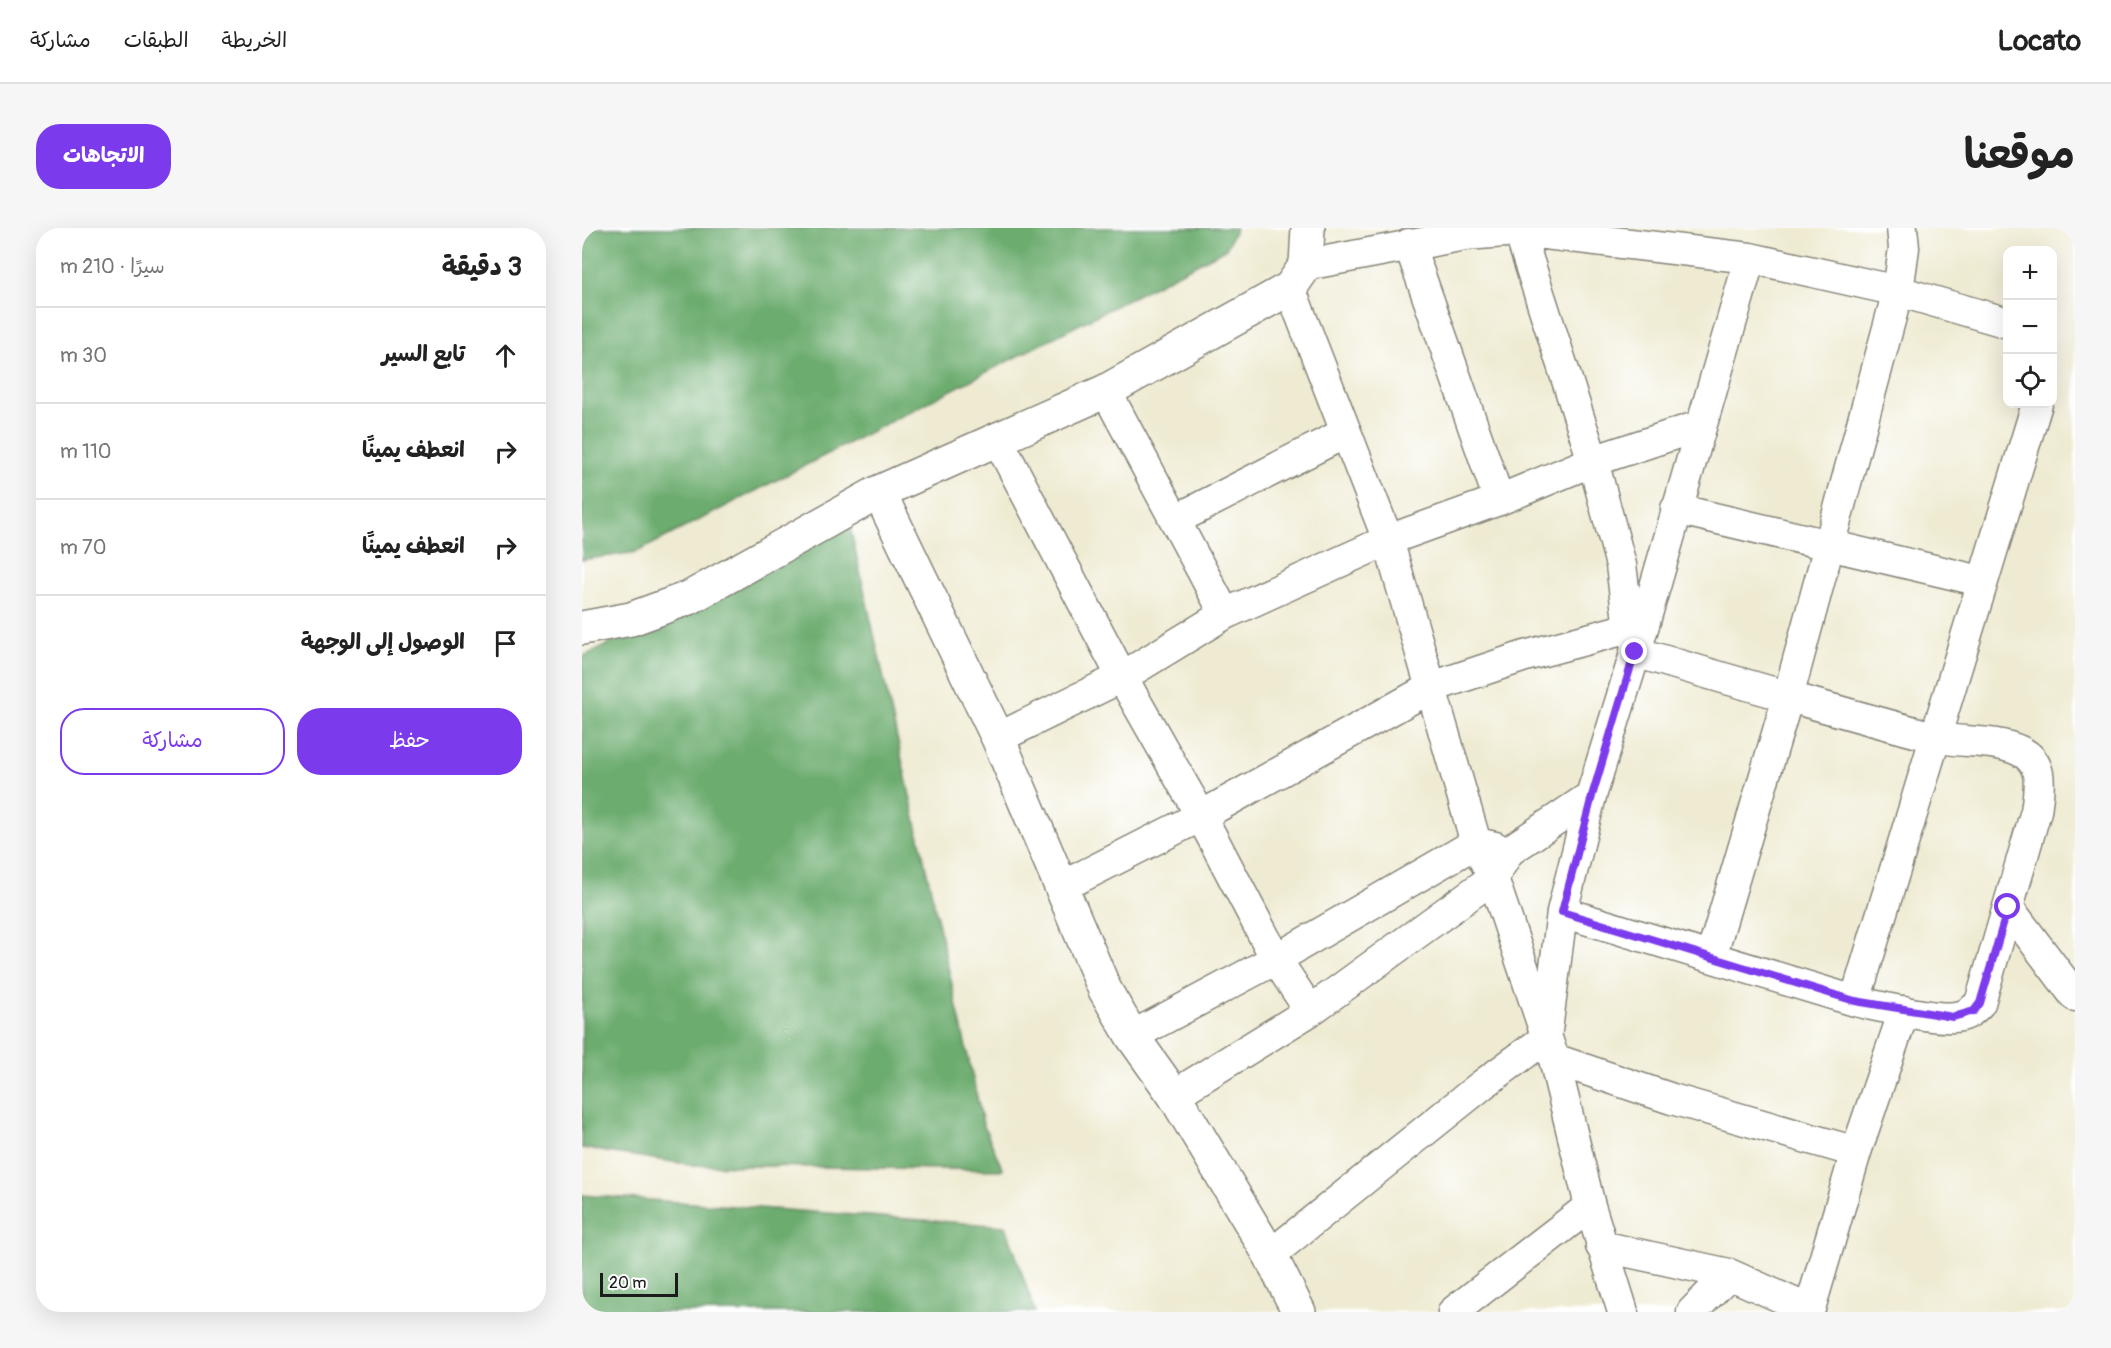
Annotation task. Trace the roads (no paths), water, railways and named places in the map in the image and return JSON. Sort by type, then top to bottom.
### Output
[{"type":"street","points":[[1308,228],[1298,277],[1345,433],[1388,540],[1476,843],[1493,878],[1550,1048],[1601,1246],[1623,1312]]},
{"type":"street","points":[[1711,957],[1788,698],[1898,291],[1904,248],[1902,228]]},
{"type":"street","points":[[582,628],[631,619],[691,597],[879,492],[1106,391],[1298,277],[1409,244],[1465,235],[1519,231],[1750,258],[1898,291],[2003,322]]},
{"type":"street","points":[[1519,231],[1593,461],[1621,565],[1636,636]]},
{"type":"street","points":[[1409,244],[1499,500]]},
{"type":"street","points":[[1550,1048],[1562,912],[1636,636],[1750,258]]},
{"type":"street","points":[[1106,391],[1225,614]]},
{"type":"street","points":[[1855,1001],[1981,581],[2036,408]]},
{"type":"street","points":[[998,738],[1122,677],[1225,614],[1388,540],[1499,500],[1593,461],[1699,426]]},
{"type":"street","points":[[1175,520],[1345,433]]},
{"type":"street","points":[[998,438],[1122,677],[1201,816],[1276,959],[1310,1011]]},
{"type":"street","points":[[879,492],[998,738],[1105,990],[1132,1036],[1174,1095],[1270,1255],[1299,1312]]},
{"type":"street","points":[[1676,509],[1746,528],[1830,545],[1981,581]]},
{"type":"street","points":[[1061,887],[1201,816],[1432,687],[1525,656],[1636,636],[1788,698],[1934,737],[1992,744],[2020,751],[2035,763],[2040,784],[2036,811],[1980,1003],[1974,1011],[1953,1017],[1904,1011],[1855,1001],[1562,912]]},
{"type":"street","points":[[1174,1095],[1310,1011],[1493,878],[1509,851],[1592,796]]},
{"type":"street","points":[[1132,1036],[1276,959],[1476,843],[1509,851]]},
{"type":"street","points":[[2008,907],[2075,996]]},
{"type":"street","points":[[1601,1246],[1729,1274],[1808,1311],[1856,1152],[1904,1011]]},
{"type":"street","points":[[1550,1048],[1672,1099],[1856,1152]]},
{"type":"street","points":[[1270,1255],[1482,1085],[1550,1048]]},
{"type":"street","points":[[1453,1312],[1590,1206]]},
{"type":"street","points":[[1692,1312],[1729,1274]]}]
